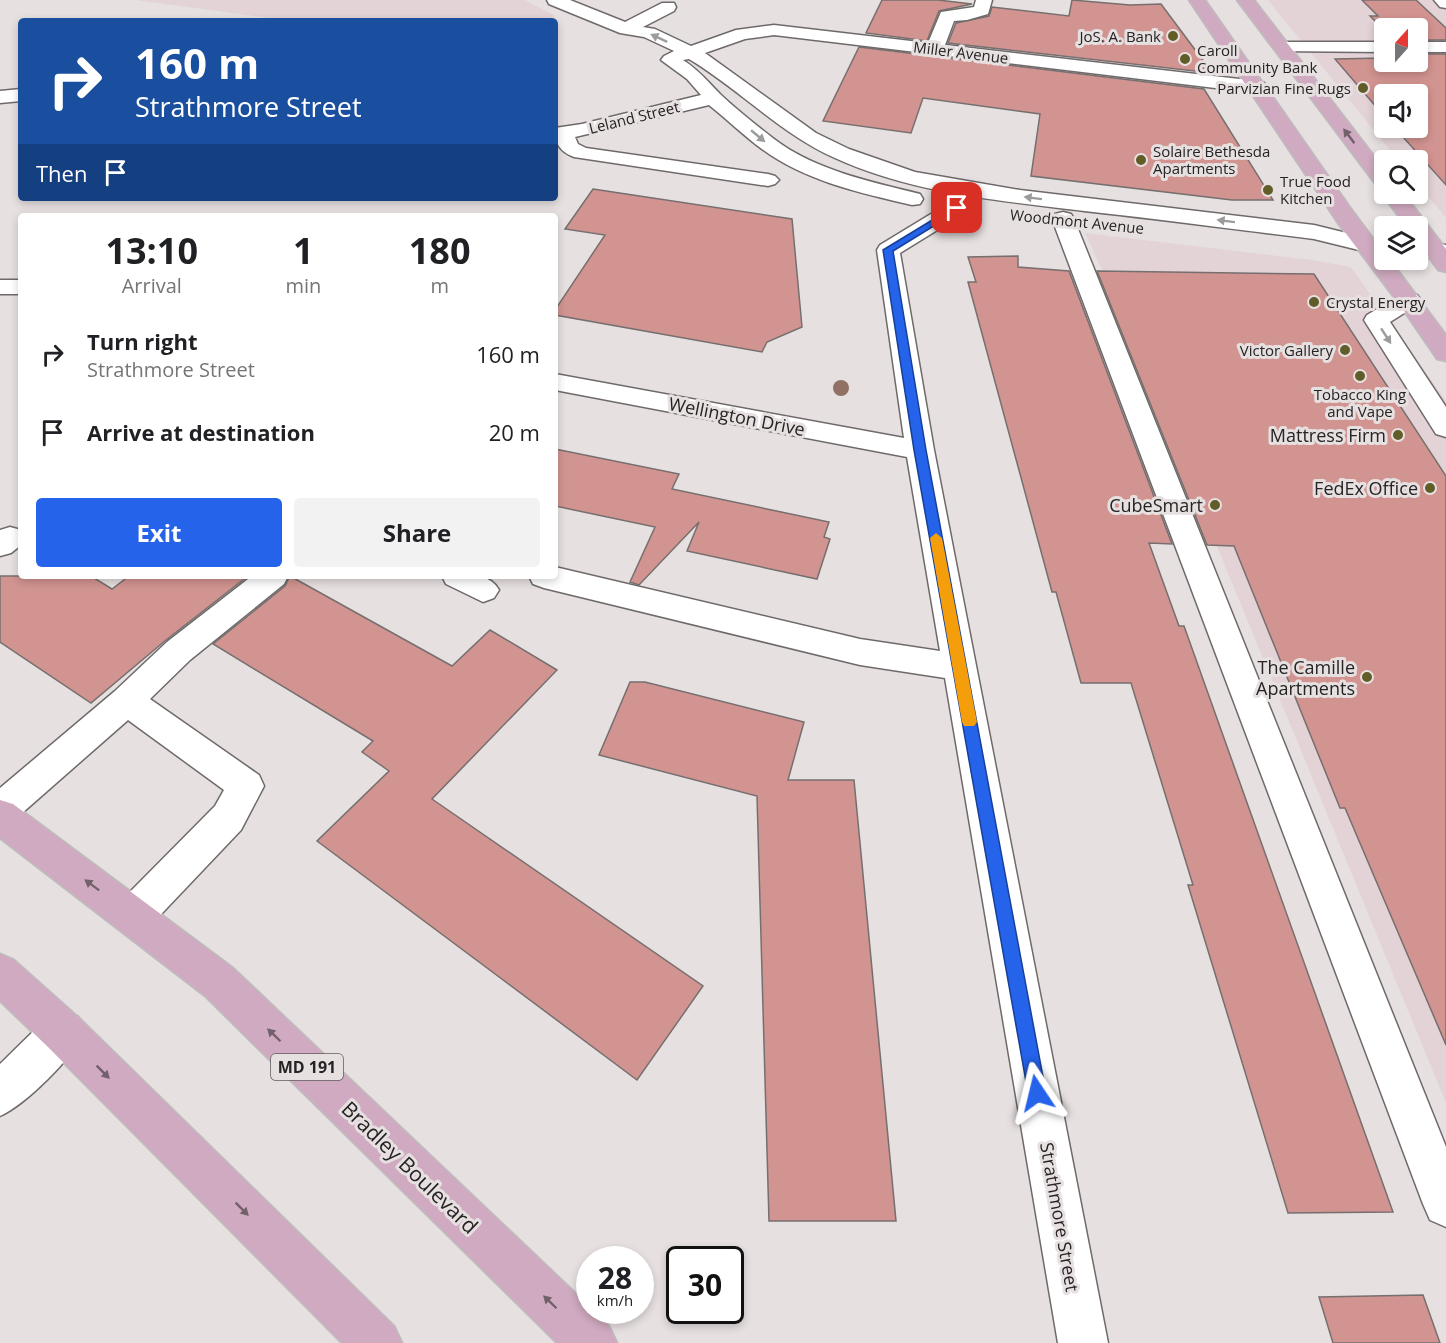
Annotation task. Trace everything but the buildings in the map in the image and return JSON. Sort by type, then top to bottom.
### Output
[{"type":"main road","points":[[1197,0],[1346,218],[1374,244]]},
{"type":"main road","points":[[1245,0],[1374,169]]},
{"type":"main road","points":[[1391,270],[1446,353]]},
{"type":"main road","name":"Bradley Boulevard","points":[[0,816],[219,982],[592,1343]]},
{"type":"main road","points":[[0,974],[63,1032],[366,1339]]},
{"type":"street","name":"Woodmont Avenue","points":[[555,0],[626,29],[649,33],[690,52],[714,66],[822,145],[883,169],[934,183],[988,192],[1314,232],[1374,246]]},
{"type":"street","points":[[1442,0],[1446,3]]},
{"type":"street","points":[[626,29],[668,7]]},
{"type":"street","points":[[935,49],[947,16],[967,15],[988,10]]},
{"type":"street","name":"Woodmont Avenue","points":[[626,29],[631,41],[669,59],[694,75],[713,98],[769,145],[790,158],[848,183],[957,208],[1322,246],[1374,246]]},
{"type":"street","name":"Miller Avenue","points":[[669,59],[742,34],[774,30],[935,49],[988,46],[1257,87]]},
{"type":"street","points":[[1283,47],[1374,46]]},
{"type":"street","points":[[1428,46],[1446,46]]},
{"type":"street","points":[[0,97],[18,95]]},
{"type":"street","name":"Leland Street","points":[[559,134],[713,98]]},
{"type":"street","points":[[559,134],[570,148],[581,153],[768,180]]},
{"type":"street","points":[[901,197],[934,183]]},
{"type":"street","name":"Strathmore Street","points":[[957,208],[888,250],[920,450],[1083,1343]]},
{"type":"street","points":[[1064,219],[1446,1204]]},
{"type":"street","points":[[0,287],[18,287]]},
{"type":"street","points":[[1409,300],[1376,320],[1446,428]]},
{"type":"street","name":"Wellington Drive","points":[[558,383],[920,450]]},
{"type":"street","points":[[0,810],[127,701],[142,683],[269,579]]},
{"type":"street","points":[[556,579],[860,652],[959,667]]},
{"type":"street","points":[[127,701],[246,786],[228,818],[133,916]]},
{"type":"street","points":[[0,1094],[63,1032]]},
{"type":"shaded area","points":[[136,0],[525,0],[555,16],[552,18],[270,18]]},
{"type":"shaded area","points":[[1268,0],[1446,0],[1446,218],[1428,196],[1428,150],[1390,150],[1380,138],[1428,138],[1428,84],[1374,84],[1374,130]]},
{"type":"shaded area","points":[[1085,233],[1312,260],[1351,267],[1446,401],[1446,1103],[1115,299]]},
{"type":"slow traffic","points":[[936,538],[969,722]]},
{"type":"place","name":"JoS. A. Bank","points":[[1173,36]]},
{"type":"place","name":"Caroll Community Bank","points":[[1185,59]]},
{"type":"place","name":"Parvizian Fine Rugs","points":[[1363,88]]},
{"type":"place","name":"Solaire Bethesda Apartments","points":[[1141,160]]},
{"type":"place","name":"True Food Kitchen","points":[[1268,190]]},
{"type":"place","name":"Crystal Energy","points":[[1314,302]]},
{"type":"place","name":"Victor Gallery","points":[[1345,350]]},
{"type":"place","name":"Tobacco King and Vape","points":[[1360,376]]},
{"type":"place","name":"Mattress Firm","points":[[1398,435]]},
{"type":"place","name":"FedEx Office","points":[[1430,488]]},
{"type":"place","name":"CubeSmart","points":[[1215,505]]},
{"type":"place","name":"The Camille Apartments","points":[[1367,677]]},
{"type":"route","points":[[957,208],[888,250],[920,450],[1037,1093]]}]
